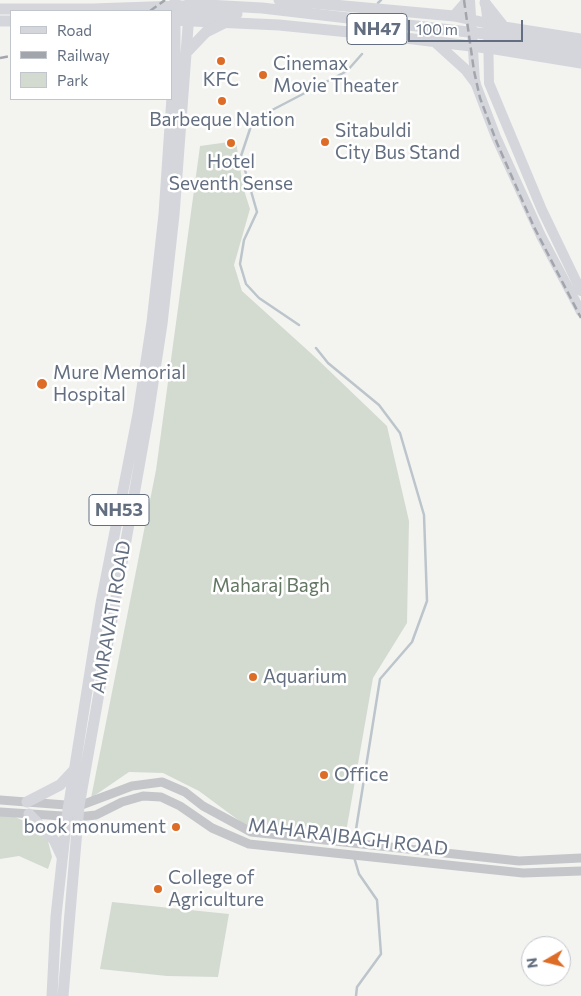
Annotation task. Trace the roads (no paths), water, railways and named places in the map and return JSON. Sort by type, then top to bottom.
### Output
[{"type":"main road","name":"AMRAVATI ROAD","points":[[52,996],[62,857],[73,811],[115,593],[148,416],[162,324],[174,215],[177,52],[172,18],[175,0]]},
{"type":"main road","name":"AMRAVATI ROAD","points":[[63,996],[75,770],[103,591],[138,414],[152,322],[164,214],[177,52],[188,21],[190,0]]},
{"type":"main road","points":[[279,0],[454,16],[504,27],[581,39]]},
{"type":"main road","points":[[454,16],[469,0]]},
{"type":"main road","points":[[469,0],[475,82]]},
{"type":"main road","points":[[485,2],[488,24],[489,83],[552,230],[581,291]]},
{"type":"main road","points":[[485,2],[504,27]]},
{"type":"main road","name":"NH47","points":[[0,9],[93,9],[207,5],[253,7],[502,36],[581,48]]},
{"type":"main road","name":"NH47","points":[[172,18],[249,14],[494,42],[581,56]]},
{"type":"main road","points":[[172,18],[188,21],[279,25],[434,41],[581,63]]},
{"type":"main road","points":[[177,52],[206,32],[226,22]]},
{"type":"main road","points":[[434,41],[466,70],[475,82],[496,137],[541,236],[581,312]]},
{"type":"main road","points":[[541,236],[552,230]]},
{"type":"main road","points":[[103,591],[115,593]]},
{"type":"main road","points":[[62,857],[54,840],[28,808],[60,785],[75,770]]},
{"type":"street","name":"MAHARAJBAGH ROAD","points":[[73,811],[132,786],[162,782],[185,792],[203,806],[252,832],[519,861],[581,858]]},
{"type":"street","name":"MAHARAJBAGH ROAD","points":[[73,811],[96,815],[122,802],[143,796],[161,797],[180,806],[212,828],[249,844],[373,859],[523,873],[581,871]]},
{"type":"street","points":[[0,800],[28,808]]},
{"type":"street","points":[[0,812],[28,808],[73,811]]},
{"type":"waterway","points":[[378,3],[381,0]]},
{"type":"waterway","points":[[299,325],[259,298],[246,284],[240,264],[244,240],[257,212],[241,156],[253,120],[347,71],[362,54]]},
{"type":"waterway","points":[[316,348],[328,363],[379,405],[400,433],[424,515],[427,601],[412,642],[380,679],[354,842]]},
{"type":"waterway","points":[[354,857],[359,874],[377,900],[381,954],[357,987],[356,996]]},
{"type":"railway","points":[[151,10],[165,0]]},
{"type":"railway","points":[[464,0],[474,71],[480,98],[497,143],[534,227],[581,318]]},
{"type":"railway","points":[[0,58],[10,56]]},
{"type":"place","name":"KFC","points":[[221,61]]},
{"type":"place","name":"Cinemax Movie Theater","points":[[263,75]]},
{"type":"place","name":"Barbeque Nation","points":[[222,101]]},
{"type":"place","name":"Sitabuldi City Bus Stand","points":[[325,142]]},
{"type":"place","name":"Hotel Seventh Sense","points":[[231,143]]},
{"type":"place","name":"Mure Memorial Hospital","points":[[42,384]]},
{"type":"place","name":"Aquarium","points":[[253,677]]},
{"type":"place","name":"Office","points":[[324,775]]},
{"type":"place","name":"book monument","points":[[176,827]]},
{"type":"place","name":"College of Agriculture","points":[[158,889]]},
{"type":"park label","name":"Maharaj Bagh","points":[[271,586]]}]
